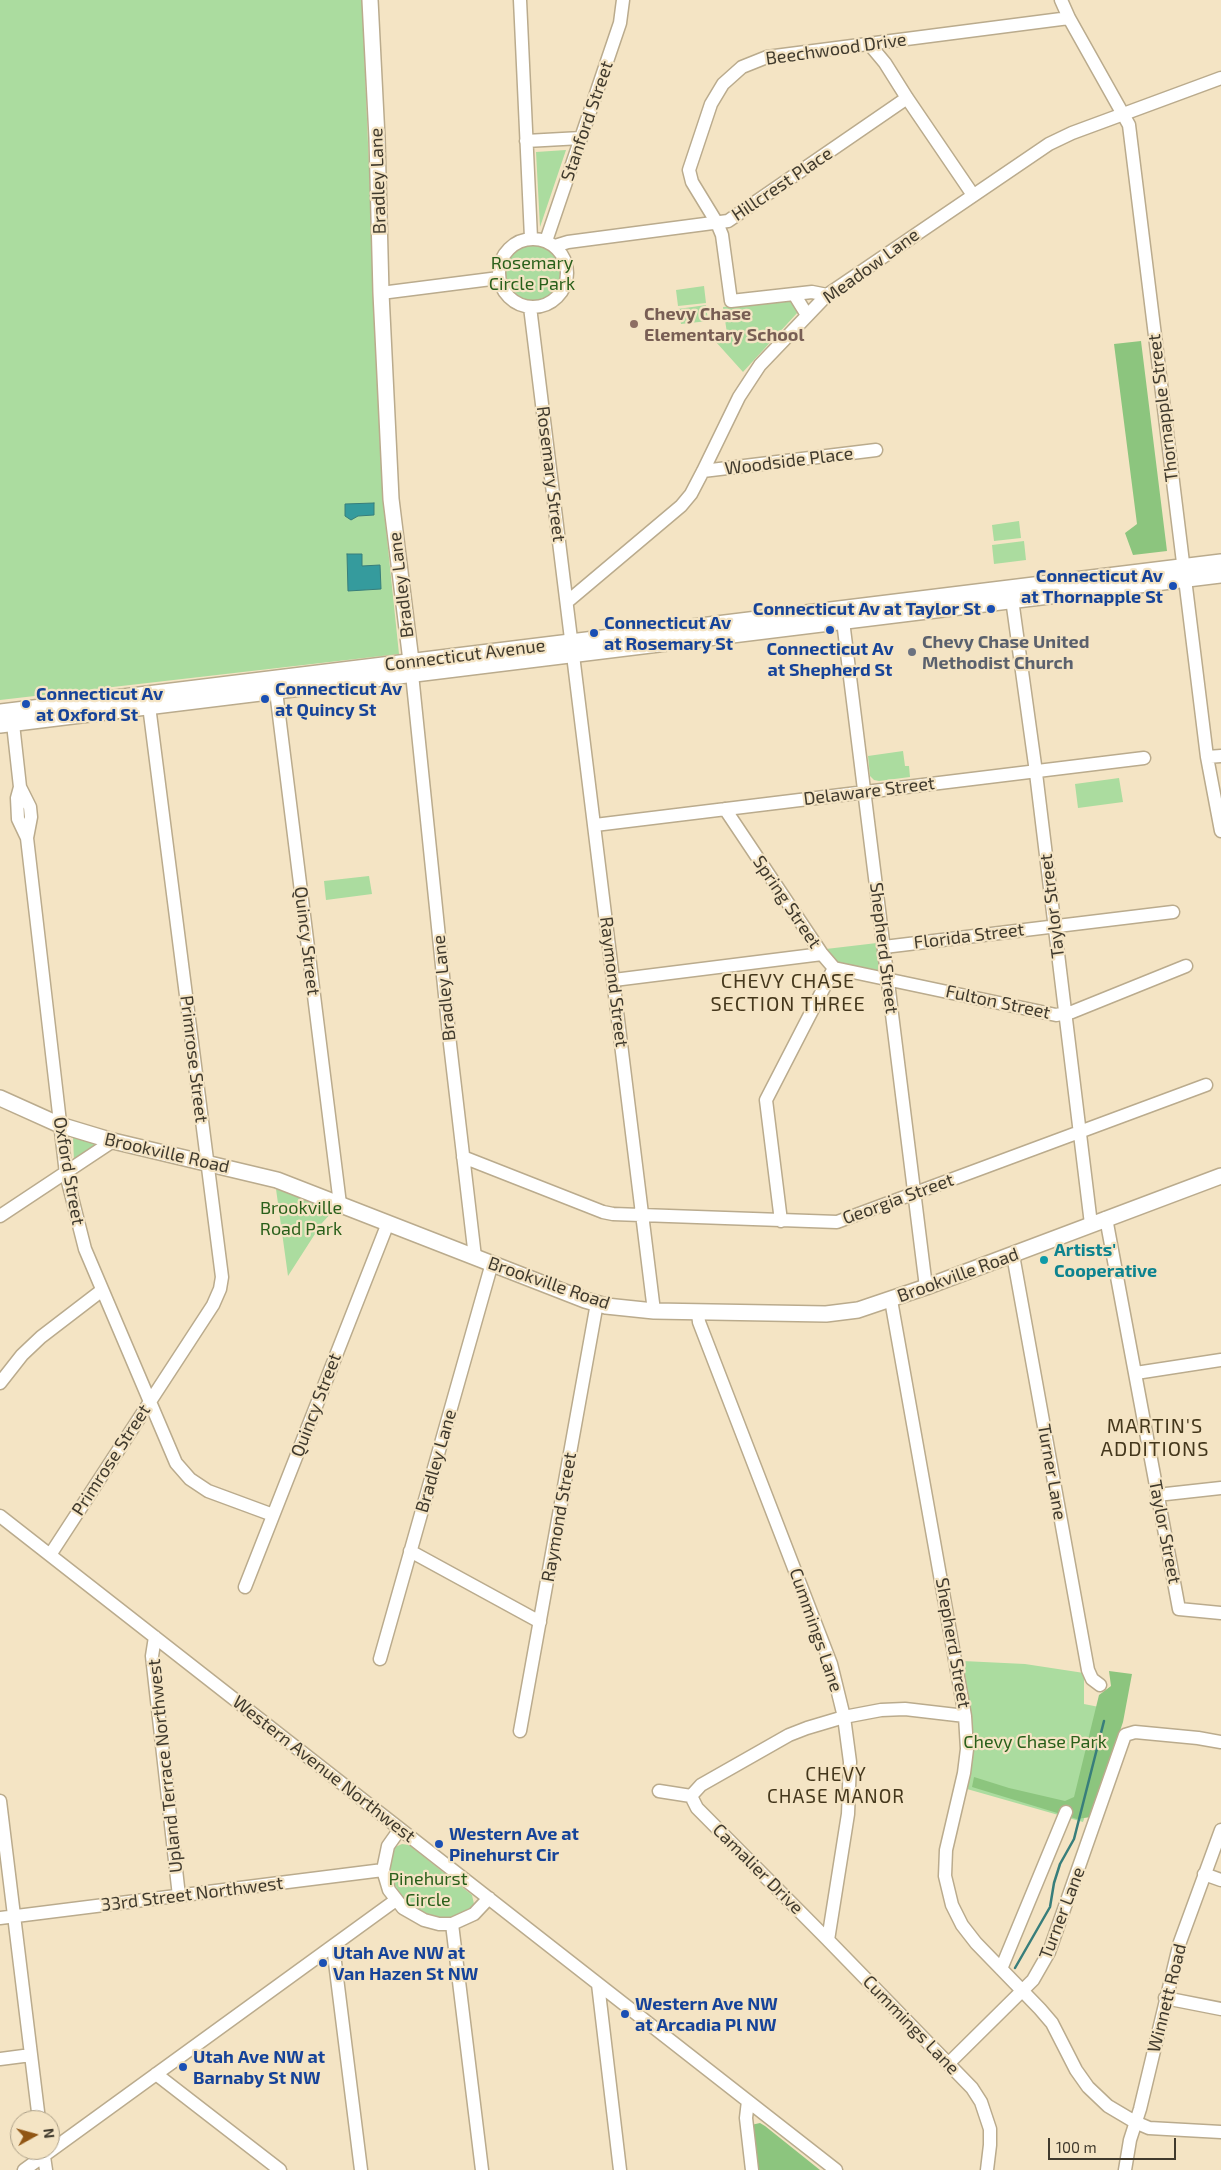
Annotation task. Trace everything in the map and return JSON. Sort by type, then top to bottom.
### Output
[{"type":"main road","name":"Bradley Lane","points":[[370,0],[377,138],[381,293],[392,499],[411,668]]},
{"type":"main road","name":"Connecticut Avenue","points":[[6,718],[1184,573],[1221,562]]},
{"type":"main road","name":"Connecticut Avenue","points":[[1184,573],[1221,575]]},
{"type":"main road","name":"Brookville Road","points":[[0,1098],[60,1125],[113,1141],[267,1177],[597,1303],[654,1311],[826,1314],[858,1310],[926,1288],[1106,1218],[1221,1176]]},
{"type":"street","points":[[520,0],[531,238]]},
{"type":"street","name":"Stanford Street","points":[[550,244],[581,138],[620,23],[623,0]]},
{"type":"street","name":"Thornapple Street","points":[[1061,0],[1128,125],[1207,757],[1221,830]]},
{"type":"street","name":"Beechwood Drive","points":[[794,294],[731,301],[722,235],[717,223],[692,182],[690,170],[711,104],[723,84],[742,67],[767,57],[1069,18]]},
{"type":"street","points":[[886,63],[886,53],[891,42]]},
{"type":"street","points":[[870,45],[886,63],[907,98],[974,194]]},
{"type":"street","name":"Meadow Lane","points":[[568,602],[675,513],[691,494],[739,397],[760,365],[827,295],[1049,144],[1221,78]]},
{"type":"street","name":"Hillcrest Place","points":[[550,244],[728,221],[907,98]]},
{"type":"street","points":[[526,141],[581,138]]},
{"type":"street","points":[[531,238],[550,244],[562,254],[566,264],[567,275],[564,286],[559,295],[551,302],[541,306],[530,307],[519,304],[502,289],[499,278],[499,267],[506,251],[520,241],[531,238]]},
{"type":"street","points":[[381,293],[499,278]]},
{"type":"street","points":[[808,315],[794,294],[812,292],[827,295]]},
{"type":"street","name":"Rosemary Street","points":[[530,307],[573,648]]},
{"type":"street","name":"Woodside Place","points":[[703,471],[876,450]]},
{"type":"street","name":"Taylor Street","points":[[1012,594],[1091,1224]]},
{"type":"street","name":"Shepherd Street","points":[[842,615],[926,1288]]},
{"type":"street","name":"Raymond Street","points":[[573,648],[654,1311]]},
{"type":"street","name":"Bradley Lane","points":[[411,668],[475,1257]]},
{"type":"street","name":"Quincy Street","points":[[276,684],[340,1204]]},
{"type":"street","name":"Primrose Street","points":[[50,1555],[213,1304],[220,1289],[222,1267],[148,700]]},
{"type":"street","name":"Oxford Street","points":[[6,718],[20,787],[30,807],[31,817],[27,838],[60,1125],[66,1174],[84,1249],[176,1463],[190,1479],[208,1491],[273,1515]]},
{"type":"street","points":[[1207,757],[1221,756]]},
{"type":"street","name":"Delaware Street","points":[[595,825],[1144,758]]},
{"type":"street","name":"Spring Street","points":[[725,809],[822,954],[834,968]]},
{"type":"street","name":"Florida Street","points":[[884,947],[1173,912]]},
{"type":"street","points":[[614,980],[822,954]]},
{"type":"street","name":"Fulton Street","points":[[834,968],[1056,1015],[1065,1014],[1186,966]]},
{"type":"street","points":[[781,1221],[766,1100],[834,968]]},
{"type":"street","name":"Georgia Street","points":[[463,1157],[603,1212],[643,1216],[837,1222],[1206,1084]]},
{"type":"street","points":[[0,1216],[66,1174],[113,1141]]},
{"type":"street","name":"Taylor Street","points":[[1106,1218],[1179,1610],[1221,1613]]},
{"type":"street","name":"Quincy Street","points":[[245,1587],[388,1223]]},
{"type":"street","name":"Turner Lane","points":[[1013,1255],[1088,1670],[1092,1679],[1100,1686]]},
{"type":"street","name":"Bradley Lane","points":[[380,1658],[492,1263]]},
{"type":"street","points":[[0,1382],[22,1355],[41,1337],[101,1291]]},
{"type":"street","name":"Shepherd Street","points":[[891,1300],[965,1716],[965,1767],[946,1850],[945,1876],[952,1904],[962,1925],[976,1943],[1052,2023],[1076,2070],[1088,2087],[1108,2106],[1135,2122],[1150,2128],[1221,2132]]},
{"type":"street","name":"Raymond Street","points":[[520,1731],[597,1303]]},
{"type":"street","name":"Cummings Lane","points":[[698,1313],[702,1330],[831,1664],[844,1717],[850,1762],[848,1814],[828,1940],[972,2088],[987,2115],[990,2145],[987,2170]]},
{"type":"street","points":[[1136,1373],[1221,1360]]},
{"type":"street","points":[[1157,1495],[1221,1488]]},
{"type":"street","name":"Western Avenue Northwest","points":[[0,1516],[836,2170]]},
{"type":"street","points":[[410,1551],[540,1622]]},
{"type":"street","name":"Upland Terrace Northwest","points":[[155,1637],[152,1656],[179,1896]]},
{"type":"street","points":[[659,1791],[691,1796],[701,1786],[789,1736],[807,1728],[844,1717],[880,1710],[905,1709],[965,1716]]},
{"type":"street","name":"Turner Lane","points":[[948,2064],[1033,1980],[1049,1952],[1058,1931],[1125,1735],[1128,1733],[1198,1738],[1221,1742]]},
{"type":"street","name":"Camalier Drive","points":[[691,1796],[697,1808],[828,1940]]},
{"type":"street","points":[[0,1801],[38,2110]]},
{"type":"street","name":"Turner Lane","points":[[1002,1969],[1066,1812]]},
{"type":"street","points":[[400,1829],[388,1846],[383,1870],[388,1887],[396,1900],[408,1912],[421,1919],[439,1924],[452,1924],[474,1914],[489,1898]]},
{"type":"street","name":"Winnett Road","points":[[1125,2170],[1130,2140],[1140,2109],[1165,1998],[1180,1942],[1221,1830]]},
{"type":"street","name":"33rd Street Northwest","points":[[0,1918],[383,1870]]},
{"type":"street","points":[[1204,1874],[1221,1880]]},
{"type":"street","points":[[60,2141],[396,1900]]},
{"type":"street","points":[[452,1924],[482,2170]]},
{"type":"street","points":[[333,1946],[361,2170]]},
{"type":"street","points":[[598,1984],[620,2170]]},
{"type":"street","points":[[1165,1998],[1221,2009]]},
{"type":"street","points":[[0,2059],[31,2055]]},
{"type":"street","points":[[156,2074],[280,2170]]},
{"type":"street","points":[[748,2101],[746,2118],[752,2170]]},
{"type":"street","points":[[24,2170],[35,2160]]},
{"type":"green space","points":[[0,0],[362,0],[383,500],[399,654],[0,700]]},
{"type":"green space","points":[[566,150],[540,227],[536,152]]},
{"type":"green space","name":"Rosemary Circle Park","points":[[532,245],[547,250],[555,258],[560,273],[555,288],[547,296],[532,301],[517,296],[509,288],[504,273],[509,258],[517,250]]},
{"type":"green space","points":[[704,286],[706,303],[678,306],[676,290]]},
{"type":"green space","points":[[789,300],[798,312],[743,372],[716,342],[727,333],[723,307]]},
{"type":"green space","points":[[706,305],[708,321],[681,324],[678,309]]},
{"type":"green space","points":[[1141,341],[1167,551],[1133,555],[1125,533],[1137,524],[1114,344]]},
{"type":"green space","points":[[1019,521],[1021,538],[994,541],[992,525]]},
{"type":"green space","points":[[1024,541],[1026,560],[994,564],[992,545]]},
{"type":"green space","points":[[903,751],[905,766],[909,766],[910,777],[879,781],[874,780],[870,776],[868,756]]},
{"type":"green space","points":[[1119,778],[1123,802],[1078,808],[1075,784]]},
{"type":"green space","points":[[369,876],[372,894],[326,900],[324,881]]},
{"type":"green space","points":[[877,943],[880,967],[875,973],[836,965],[826,949]]},
{"type":"green space","points":[[73,1136],[94,1143],[94,1147],[74,1162]]},
{"type":"green space","name":"Brookville Road Park","points":[[276,1189],[334,1210],[322,1223],[288,1276]]},
{"type":"green space","name":"Chevy Chase Park","points":[[963,1661],[1025,1664],[1084,1673],[1084,1704],[1119,1711],[1083,1822],[967,1789],[972,1749],[972,1727]]},
{"type":"green space","points":[[1109,1671],[1132,1674],[1123,1722],[1091,1817],[1077,1819],[972,1787],[974,1777],[1009,1788],[1065,1801],[1074,1797],[1099,1695],[1111,1686]]},
{"type":"green space","name":"Pinehurst Circle","points":[[402,1844],[409,1845],[472,1895],[474,1904],[470,1911],[451,1918],[426,1915],[404,1900],[395,1885],[390,1867],[393,1848]]},
{"type":"green space","points":[[760,2123],[820,2170],[757,2170],[751,2125]]},
{"type":"water","points":[[374,503],[374,515],[358,516],[351,520],[345,516],[345,504]]},
{"type":"water","points":[[347,554],[362,554],[362,566],[380,565],[381,589],[348,591]]},
{"type":"waterway","points":[[1015,1968],[1050,1907],[1054,1883],[1060,1864],[1074,1839],[1104,1721]]},
{"type":"place","name":"Chevy Chase Elementary School","points":[[634,324]]},
{"type":"place","name":"Connecticut Av at Thornapple St","points":[[1173,586]]},
{"type":"place","name":"Connecticut Av at Taylor St","points":[[991,609]]},
{"type":"place","name":"Connecticut Av at Shepherd St","points":[[830,630]]},
{"type":"place","name":"Connecticut Av at Rosemary St","points":[[594,633]]},
{"type":"place","name":"Chevy Chase United Methodist Church","points":[[912,652]]},
{"type":"place","name":"Connecticut Av at Quincy St","points":[[265,699]]},
{"type":"place","name":"Connecticut Av at Oxford St","points":[[26,704]]},
{"type":"place","name":"Artists' Cooperative","points":[[1044,1260]]},
{"type":"place","name":"Western Ave at Pinehurst Cir","points":[[439,1844]]},
{"type":"place","name":"Utah Ave NW at Van Hazen St NW","points":[[323,1963]]},
{"type":"place","name":"Western Ave NW at Arcadia Pl NW","points":[[625,2014]]},
{"type":"place","name":"Utah Ave NW at Barnaby St NW","points":[[183,2067]]},
{"type":"district","name":"CHEVY CHASE SECTION THREE","points":[[788,992]]},
{"type":"district","name":"MARTIN'S ADDITIONS","points":[[1155,1438]]},
{"type":"district","name":"CHEVY CHASE MANOR","points":[[836,1786]]}]
